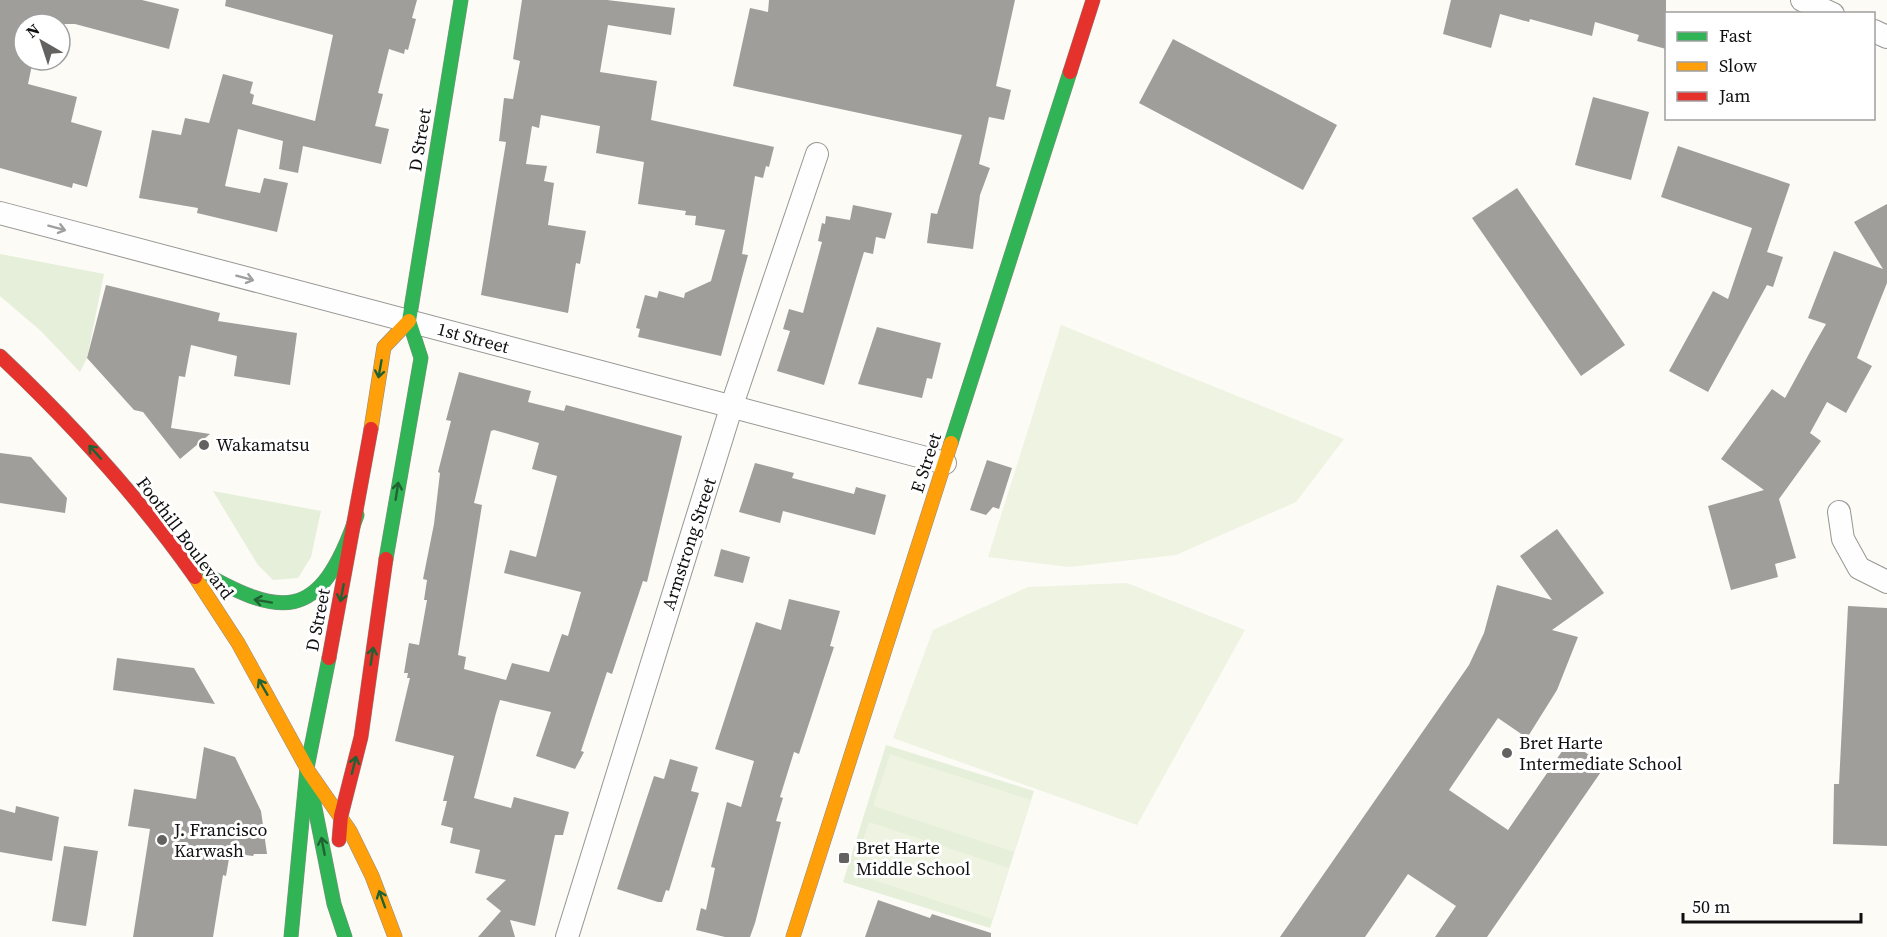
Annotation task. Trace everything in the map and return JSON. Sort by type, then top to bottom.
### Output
[{"type":"main road","name":"D Street","points":[[337,937],[334,904],[341,816],[361,737],[396,491],[421,358],[409,321],[461,0]]},
{"type":"main road","name":"E Street","points":[[793,937],[1094,0]]},
{"type":"main road","name":"D Street","points":[[291,937],[307,768],[357,515],[384,347],[409,321]]},
{"type":"main road","name":"Foothill Boulevard","points":[[0,356],[94,450],[184,562],[232,633],[307,768],[341,816],[367,862],[395,937]]},
{"type":"main road","points":[[184,562],[248,598],[262,603],[296,602],[310,594],[336,567],[357,515]]},
{"type":"main road","name":"Foothill Boulevard","points":[[307,768],[334,904],[345,937]]},
{"type":"street","points":[[1802,0],[1829,12]]},
{"type":"street","name":"Armstrong Street","points":[[567,937],[732,405],[816,154]]},
{"type":"street","name":"1st Street","points":[[0,213],[945,463]]},
{"type":"street","points":[[1839,512],[1843,539],[1859,568],[1887,582]]},
{"type":"green space","points":[[0,254],[104,274],[87,358],[80,372],[41,331],[0,296]]},
{"type":"green space","points":[[1061,325],[1344,439],[1296,502],[1176,555],[1069,567],[988,557]]},
{"type":"green space","points":[[213,491],[321,511],[311,557],[298,578],[273,580],[258,565]]},
{"type":"green space","points":[[1127,583],[1245,630],[1137,825],[893,738],[933,630],[1028,587]]},
{"type":"green space","points":[[886,745],[1034,791],[990,928],[843,882]]},
{"type":"green space","points":[[890,754],[1031,800],[1014,852],[873,806]]},
{"type":"green space","points":[[869,822],[1009,868],[992,919],[852,873]]},
{"type":"building","points":[[0,0],[142,0],[179,9],[169,49],[72,24],[72,12],[12,12],[12,72],[30,72],[28,84],[77,97],[71,122],[102,131],[87,187],[73,183],[72,188],[0,168]]},
{"type":"building","points":[[226,0],[417,0],[412,18],[416,19],[408,50],[405,49],[404,54],[389,49],[378,93],[383,94],[375,126],[389,129],[381,164],[303,146],[298,173],[279,169],[283,141],[238,129],[225,186],[260,193],[264,178],[288,183],[277,232],[197,213],[198,208],[139,198],[152,130],[181,135],[185,118],[209,123],[223,74],[253,82],[250,93],[254,95],[252,104],[315,121],[333,35],[225,6]]},
{"type":"building","points":[[522,0],[607,0],[675,8],[671,35],[608,25],[600,72],[657,81],[651,120],[774,147],[769,167],[766,166],[763,178],[755,176],[742,254],[748,255],[721,356],[638,337],[640,329],[636,328],[645,295],[657,298],[659,291],[684,298],[685,293],[711,281],[725,230],[695,225],[696,216],[685,215],[686,211],[638,204],[644,162],[596,153],[600,126],[541,115],[539,128],[532,126],[526,164],[547,166],[544,181],[554,183],[548,225],[586,231],[580,264],[576,263],[568,313],[481,295],[506,142],[499,141],[504,98],[513,99],[520,61],[513,59]]},
{"type":"building","points":[[769,0],[1015,0],[996,86],[1011,90],[1004,120],[989,117],[979,164],[990,168],[980,195],[973,249],[927,243],[931,213],[937,214],[962,135],[733,86],[750,8],[768,12]]},
{"type":"building","points":[[1451,0],[1666,0],[1665,49],[1637,41],[1639,35],[1595,22],[1592,36],[1530,19],[1529,22],[1500,14],[1491,48],[1443,34]]},
{"type":"building","points":[[1173,39],[1337,125],[1303,190],[1139,103]]},
{"type":"building","points":[[1593,97],[1649,112],[1631,180],[1575,165]]},
{"type":"building","points":[[1678,146],[1790,184],[1767,252],[1783,257],[1773,287],[1767,285],[1708,392],[1669,371],[1713,291],[1728,299],[1752,228],[1661,197]]},
{"type":"building","points":[[1517,188],[1625,345],[1581,376],[1472,218]]},
{"type":"building","points":[[1887,204],[1887,283],[1857,358],[1872,366],[1846,413],[1827,402],[1810,433],[1821,441],[1779,499],[1796,558],[1775,564],[1778,577],[1731,590],[1708,506],[1764,490],[1721,459],[1772,389],[1785,398],[1826,324],[1808,318],[1834,251],[1883,269],[1854,222]]},
{"type":"building","points":[[853,205],[892,213],[885,239],[876,237],[873,254],[864,252],[824,385],[777,371],[790,331],[783,329],[789,309],[803,313],[822,242],[818,241],[822,223],[825,224],[826,216],[850,220]]},
{"type":"building","points":[[106,285],[220,313],[218,321],[297,333],[290,385],[234,376],[237,356],[191,345],[185,377],[179,376],[171,428],[210,434],[180,459],[143,412],[134,410],[87,358]]},
{"type":"building","points":[[877,327],[941,343],[932,379],[927,378],[922,398],[858,384]]},
{"type":"building","points":[[459,372],[531,391],[528,402],[564,411],[566,405],[682,436],[647,582],[643,581],[612,674],[607,672],[581,751],[584,752],[575,769],[536,756],[551,712],[500,700],[474,798],[511,808],[514,797],[569,812],[563,835],[555,835],[535,926],[510,920],[515,937],[478,937],[501,911],[486,899],[506,880],[475,873],[480,850],[450,843],[453,828],[441,825],[447,801],[443,801],[454,756],[395,741],[410,678],[407,678],[408,673],[404,673],[409,643],[419,645],[427,600],[424,600],[427,580],[423,579],[434,524],[440,473],[438,472],[451,421],[446,420]],"holes":[[[491,431],[539,443],[532,469],[557,476],[536,557],[510,550],[504,573],[581,592],[568,636],[562,634],[549,672],[512,663],[506,680],[464,669],[466,657],[458,655],[482,505],[474,503]]]},
{"type":"building","points":[[0,453],[31,457],[67,498],[65,513],[0,503]]},
{"type":"building","points":[[987,460],[1012,468],[999,509],[993,507],[986,515],[970,510]]},
{"type":"building","points":[[755,463],[794,473],[792,478],[854,494],[856,487],[886,495],[875,535],[783,511],[780,523],[739,512]]},
{"type":"building","points":[[1557,529],[1604,593],[1552,630],[1578,637],[1557,690],[1527,738],[1498,718],[1449,790],[1508,830],[1569,741],[1605,766],[1487,937],[1435,937],[1456,906],[1408,874],[1365,937],[1280,937],[1469,665],[1484,633],[1497,585],[1552,600],[1520,556]]},
{"type":"building","points":[[721,549],[750,557],[743,583],[714,576]]},
{"type":"building","points":[[789,599],[840,611],[830,646],[834,647],[799,754],[794,752],[780,797],[783,798],[776,821],[781,822],[750,937],[725,937],[696,930],[701,908],[706,910],[715,868],[711,867],[727,802],[741,807],[754,761],[715,749],[756,622],[781,630]]},
{"type":"building","points":[[1848,606],[1887,608],[1887,846],[1833,844],[1834,784],[1839,784]]},
{"type":"building","points":[[117,658],[194,668],[215,704],[113,690]]},
{"type":"building","points":[[204,747],[235,757],[261,811],[267,854],[254,854],[253,856],[230,853],[226,876],[223,875],[213,937],[133,937],[150,829],[128,826],[134,789],[196,799]]},
{"type":"building","points":[[670,759],[698,767],[691,791],[699,793],[669,891],[666,890],[662,902],[658,902],[617,889],[654,776],[664,779]]},
{"type":"building","points":[[16,806],[59,817],[52,861],[0,852],[0,809],[15,813]]},
{"type":"building","points":[[64,846],[98,851],[86,926],[52,921]]},
{"type":"building","points":[[878,900],[930,918],[932,914],[991,933],[991,937],[865,937]]},
{"type":"traffic: fast","points":[[386,559],[421,358],[409,321],[461,0]]},
{"type":"traffic: fast","points":[[951,443],[1070,72]]},
{"type":"traffic: fast","points":[[191,566],[250,596],[273,602],[294,602],[312,593],[328,577],[343,551],[357,515]]},
{"type":"traffic: fast","points":[[291,937],[307,768],[329,658]]},
{"type":"traffic: fast","points":[[309,778],[334,904],[345,937]]},
{"type":"traffic: slow","points":[[371,429],[384,347],[409,321]]},
{"type":"traffic: slow","points":[[793,937],[951,443]]},
{"type":"traffic: slow","points":[[195,577],[238,643],[309,772],[350,831],[372,876],[395,937]]},
{"type":"traffic: jam","points":[[1070,72],[1093,0]]},
{"type":"traffic: jam","points":[[0,356],[53,408],[127,489],[195,577]]},
{"type":"traffic: jam","points":[[329,658],[371,429]]},
{"type":"traffic: jam","points":[[339,840],[341,816],[361,737],[386,559]]},
{"type":"place","name":"Wakamatsu","points":[[204,445]]},
{"type":"place","name":"Bret Harte Intermediate School","points":[[1507,753]]},
{"type":"place","name":"J. Francisco Karwash","points":[[162,840]]},
{"type":"place","name":"Bret Harte Middle School","points":[[844,858]]}]
